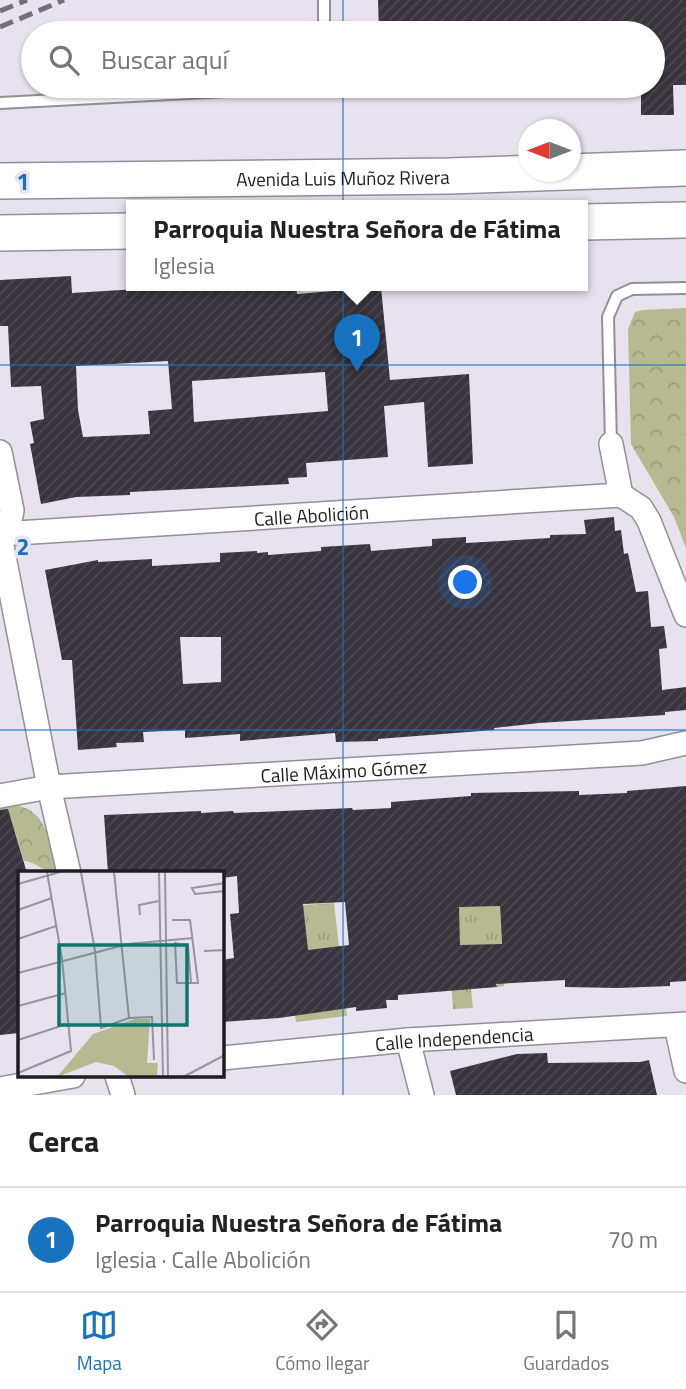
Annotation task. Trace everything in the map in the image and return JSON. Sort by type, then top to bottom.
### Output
[{"type":"main road","name":"Avenida Luis Muñoz Rivera","points":[[0,181],[449,176],[686,168]]},
{"type":"main road","points":[[588,222],[686,220]]},
{"type":"main road","points":[[0,233],[126,231]]},
{"type":"street","points":[[611,443],[621,495],[641,508],[649,521],[686,615]]},
{"type":"street","points":[[0,452],[12,510],[0,535],[49,787],[69,871]]},
{"type":"street","name":"Calle Abolición","points":[[0,535],[547,502],[621,495]]},
{"type":"street","name":"Calle Máximo Gómez","points":[[0,796],[49,787],[642,753],[686,743]]},
{"type":"street","points":[[681,1025],[686,1071]]},
{"type":"street","name":"Calle Independencia","points":[[224,1058],[408,1040],[681,1025]]},
{"type":"street","points":[[408,1040],[422,1095]]},
{"type":"street","points":[[0,1089],[62,1078]]},
{"type":"street","points":[[118,1078],[122,1095]]},
{"type":"lane","points":[[324,0],[324,21]]},
{"type":"lane","points":[[0,103],[95,98]]},
{"type":"lane","points":[[611,443],[608,317],[618,296],[632,289],[686,288]]},
{"type":"green space","points":[[686,308],[686,548],[674,517],[631,444],[628,329],[635,312]]},
{"type":"green space","points":[[9,805],[22,807],[39,819],[49,839],[57,871],[48,871],[24,861],[11,819],[0,821],[0,808]]},
{"type":"green space","points":[[499,893],[504,986],[497,987],[495,946],[471,989],[473,1008],[453,1009],[447,919],[459,907]]},
{"type":"green space","points":[[334,903],[347,1016],[296,1022],[284,932],[305,925],[303,905]]},
{"type":"building","points":[[378,0],[686,0],[686,85],[673,85],[674,115],[641,115],[641,98],[665,98],[665,21],[379,21]]},
{"type":"building","points":[[71,276],[72,293],[126,290],[297,291],[297,294],[381,291],[390,380],[469,374],[473,464],[428,467],[424,402],[384,406],[388,457],[306,463],[307,477],[288,478],[289,484],[130,492],[130,495],[76,497],[41,504],[30,444],[34,443],[30,422],[44,419],[41,386],[11,387],[8,326],[0,326],[0,280]],"holes":[[[168,361],[172,409],[148,411],[150,434],[83,437],[78,410],[76,366]],[[325,372],[328,411],[194,422],[192,381]]]},
{"type":"building","points":[[614,517],[615,531],[621,530],[624,554],[628,553],[636,592],[648,591],[651,627],[664,626],[667,648],[659,649],[662,690],[686,687],[686,710],[665,712],[665,715],[539,723],[378,741],[336,742],[335,733],[240,741],[240,734],[185,738],[185,730],[143,732],[144,742],[116,743],[117,747],[78,750],[72,660],[62,660],[45,570],[98,560],[152,559],[152,566],[220,562],[220,553],[257,551],[268,552],[268,555],[321,551],[321,547],[370,544],[371,551],[432,546],[432,539],[466,537],[466,543],[550,538],[550,535],[586,534],[584,520]],"holes":[[[180,637],[221,637],[221,682],[183,684]]]},
{"type":"building","points":[[686,786],[686,981],[670,982],[670,986],[565,987],[565,980],[496,984],[497,987],[398,995],[398,1000],[386,1000],[387,1008],[356,1011],[356,1007],[279,1018],[224,1022],[224,960],[234,958],[230,914],[239,913],[237,876],[224,878],[224,871],[108,871],[104,815],[391,808],[391,802],[471,796],[471,793],[627,793]],"holes":[[[345,902],[349,945],[308,950],[303,904]],[[500,906],[502,944],[460,945],[459,907]]]},
{"type":"building","points":[[8,809],[26,871],[18,871],[18,1033],[0,1035],[0,810]]},
{"type":"building","points":[[547,1053],[548,1063],[649,1060],[657,1095],[456,1095],[450,1071],[517,1054]]},
{"type":"railway","points":[[0,11],[27,0]]},
{"type":"railway","points":[[0,27],[64,0]]},
{"type":"place","name":"Parroquia Nuestra Señora de Fátima","points":[[357,372]]}]
